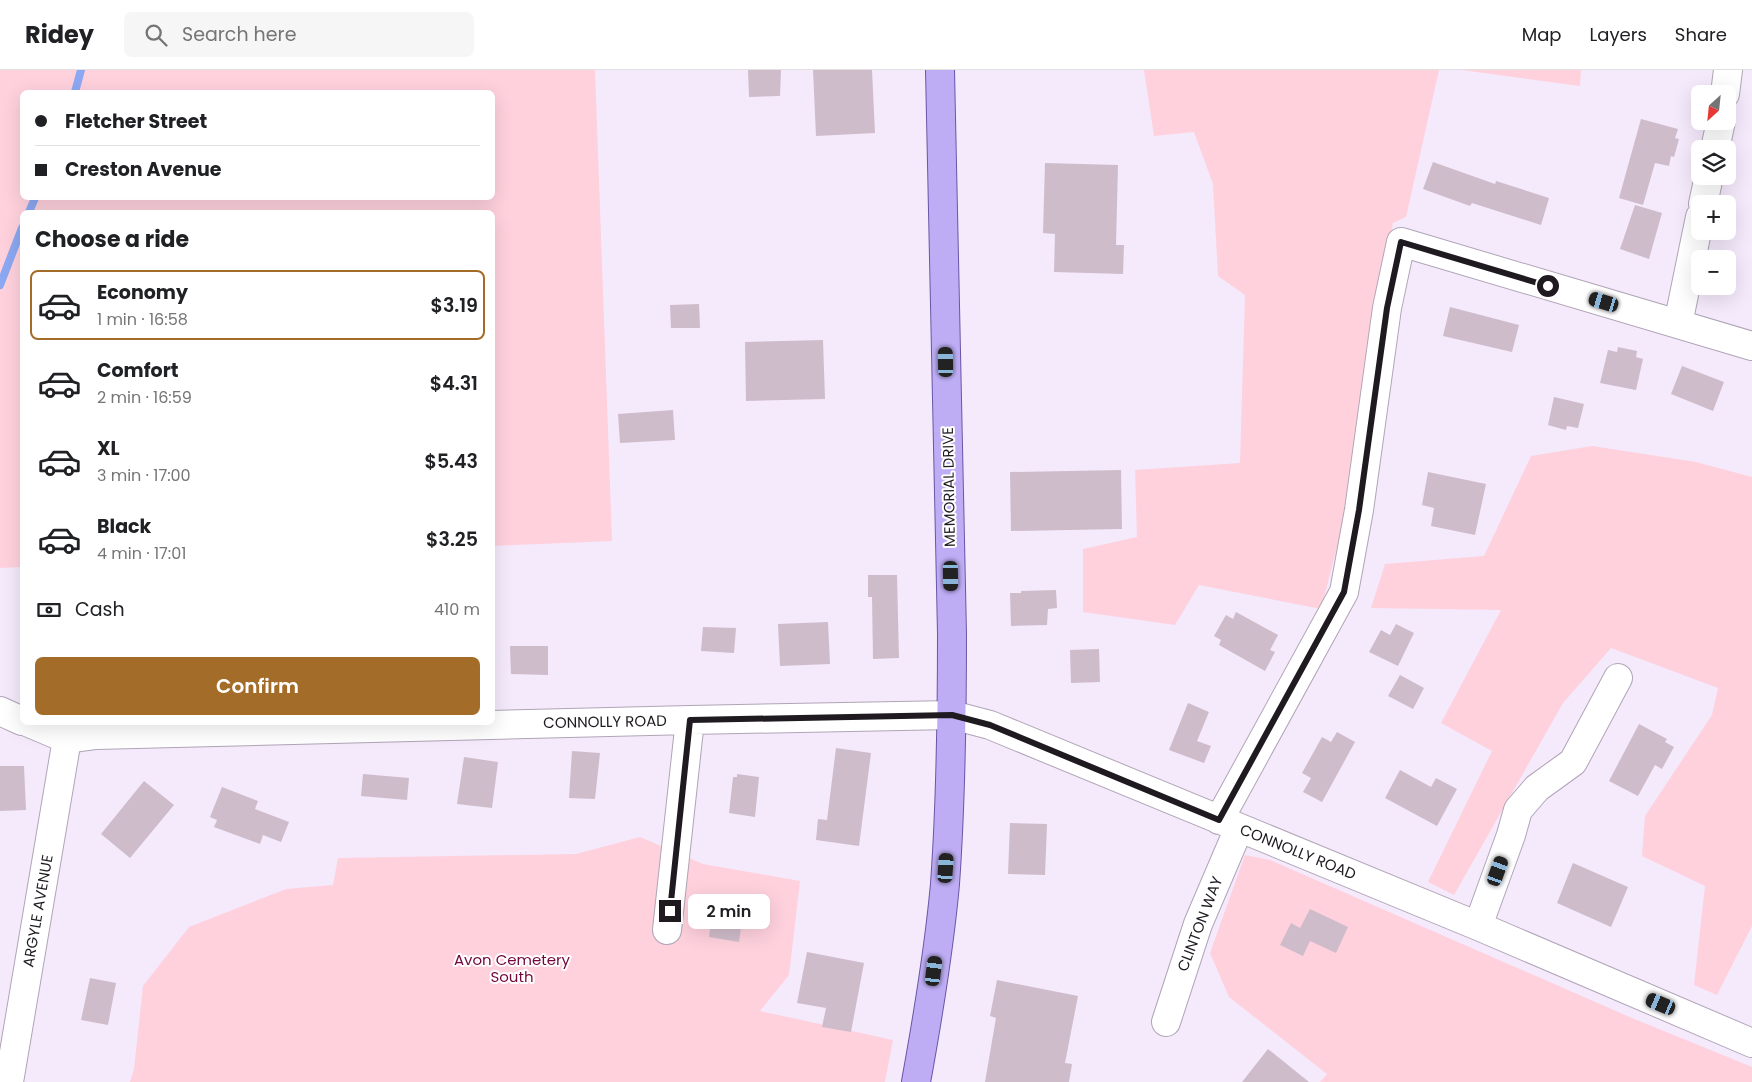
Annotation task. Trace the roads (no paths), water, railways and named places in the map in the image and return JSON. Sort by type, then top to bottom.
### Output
[{"type":"main road","name":"MEMORIAL DRIVE","points":[[916,1082],[934,971],[944,885],[950,797],[952,715],[952,624],[940,70]]},
{"type":"street","points":[[1726,85],[1728,70]]},
{"type":"street","points":[[1695,240],[1678,324],[1752,346]]},
{"type":"street","name":"CLINTON WAY","points":[[1166,1022],[1229,824],[1344,592],[1361,500],[1387,308],[1401,242],[1678,324]]},
{"type":"street","points":[[1478,926],[1518,810],[1537,788],[1573,762],[1618,678]]},
{"type":"street","points":[[0,711],[20,720]]},
{"type":"street","name":"CONNOLLY ROAD","points":[[495,725],[952,715],[990,725],[1478,926],[1752,1043]]},
{"type":"street","points":[[668,930],[690,720]]},
{"type":"street","points":[[34,725],[67,740]]},
{"type":"street","name":"CONNOLLY ROAD","points":[[67,740],[96,735],[492,725]]},
{"type":"street","name":"ARGYLE AVENUE","points":[[9,1082],[67,740]]},
{"type":"waterway","points":[[76,90],[81,70]]},
{"type":"waterway","points":[[30,210],[34,200]]},
{"type":"waterway","points":[[0,285],[20,233]]},
{"type":"park label","name":"Avon Cemetery South","points":[[512,968]]}]
